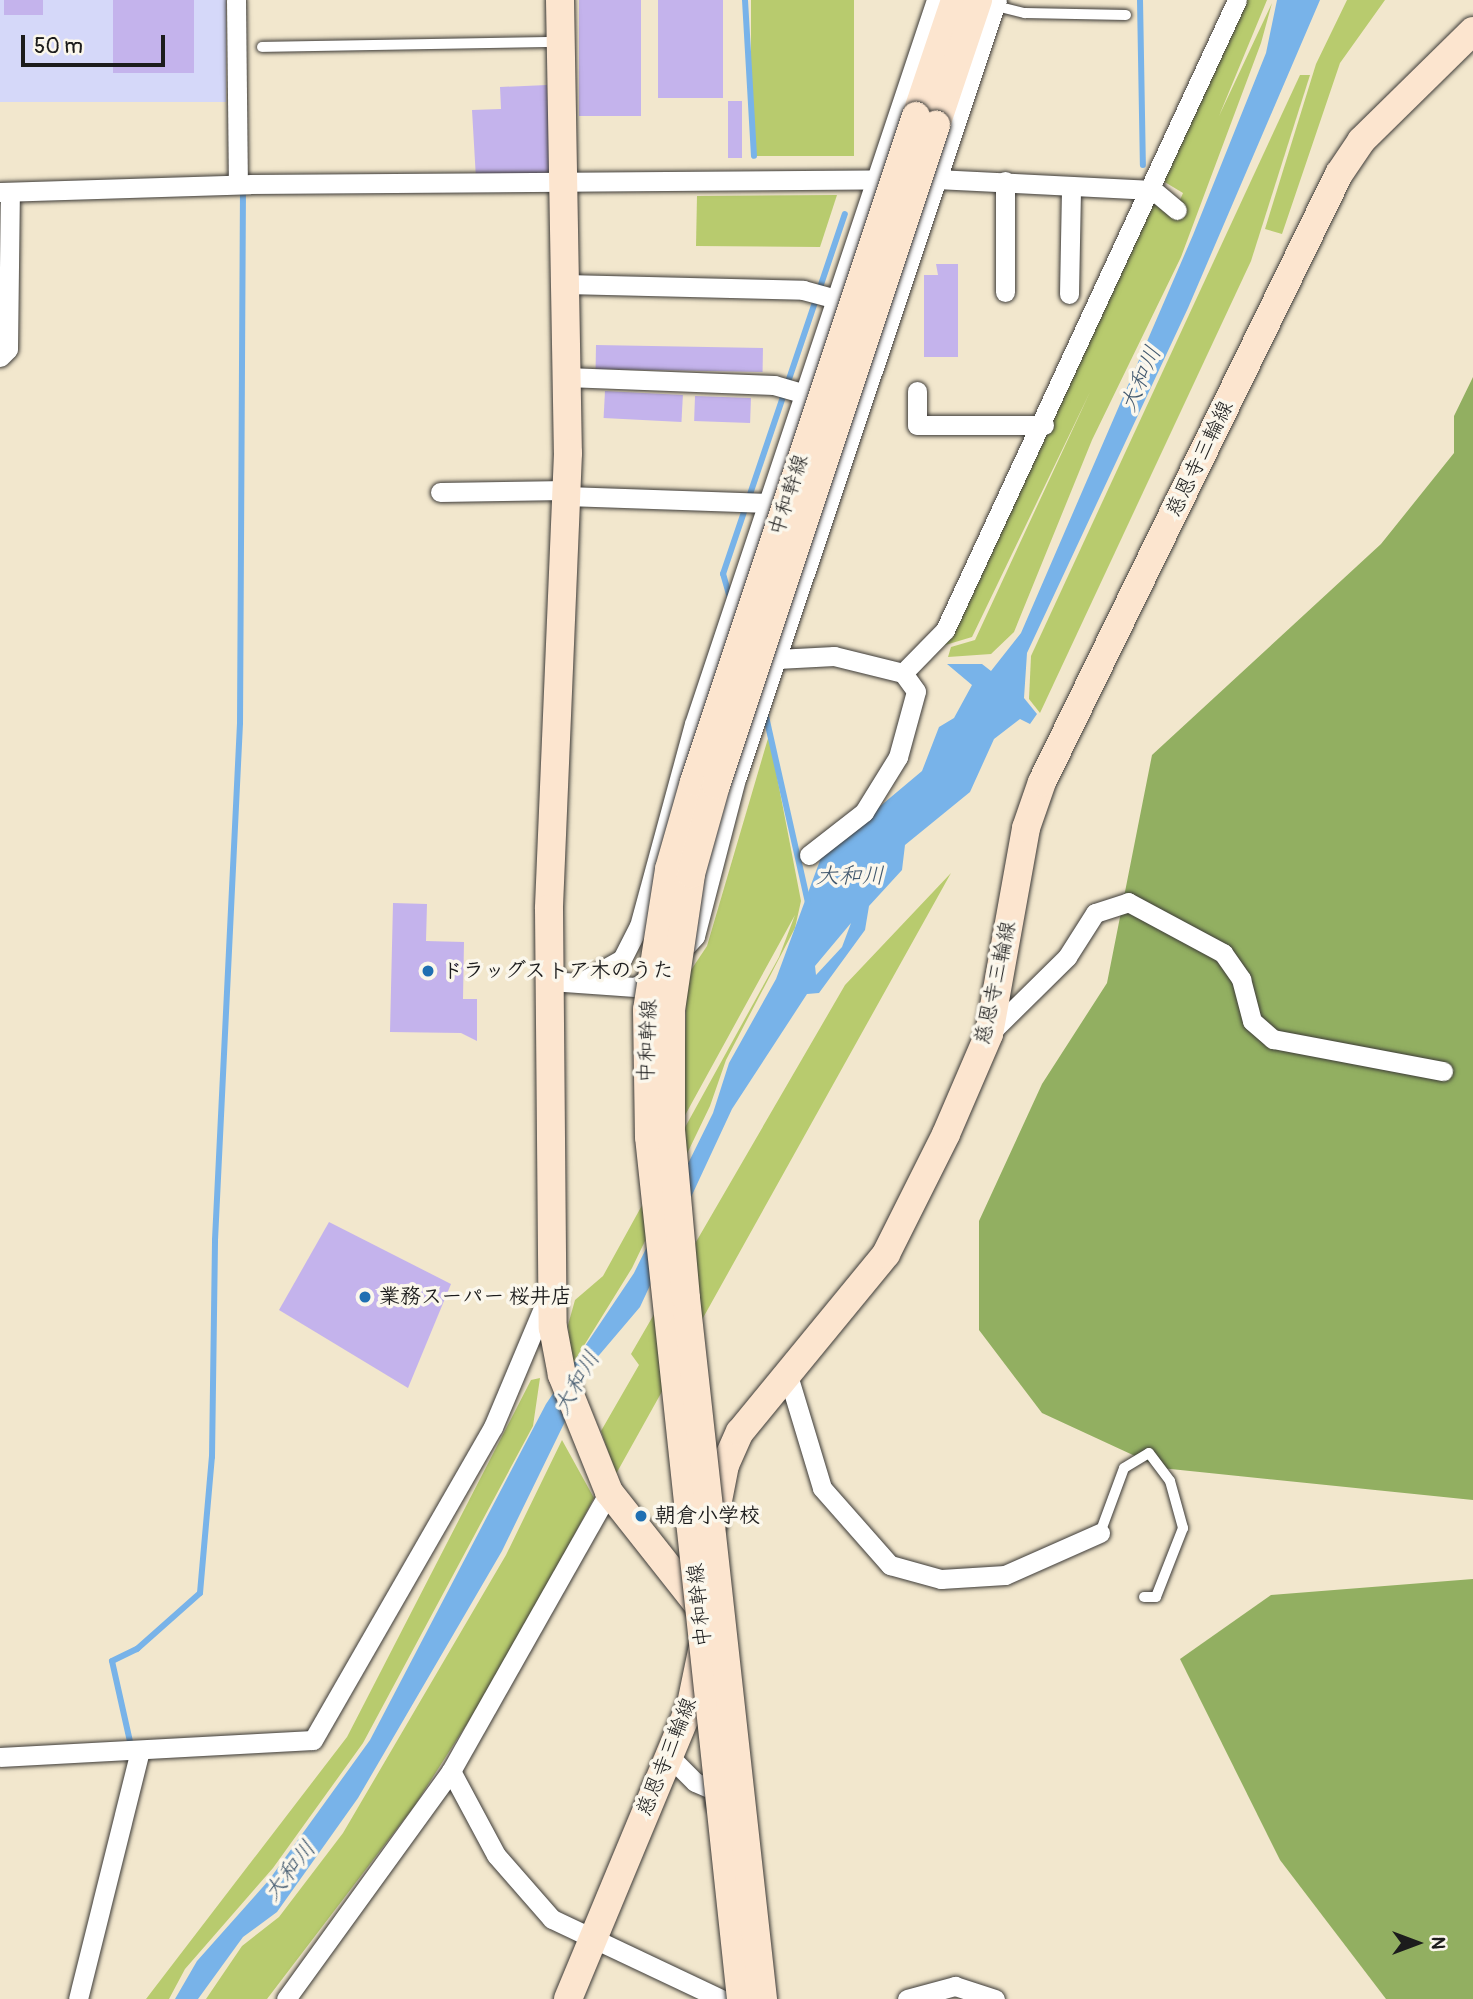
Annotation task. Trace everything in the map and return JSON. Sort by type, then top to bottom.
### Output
[{"type":"main road","points":[[560,0],[566,493],[550,981],[551,1290],[562,1375],[609,1492],[709,1618]]},
{"type":"main road","name":"中和幹線","points":[[766,1999],[684,1285],[671,1130],[671,1010],[691,874],[716,785],[926,120],[938,1]]},
{"type":"main road","name":"中和幹線","points":[[741,1999],[649,1137],[647,1010],[669,869],[694,782],[926,120],[990,2]]},
{"type":"main road","name":"慈恩寺三輪線","points":[[568,1999],[588,1942],[691,1704],[709,1618],[709,1566],[724,1465],[740,1432],[886,1254],[989,1034],[1026,828],[1042,782],[1292,254],[1361,141],[1473,31]]},
{"type":"street","points":[[236,0],[240,184]]},
{"type":"street","points":[[903,673],[945,630],[1153,190],[1237,0]]},
{"type":"street","points":[[581,982],[622,959],[639,926],[694,724],[938,1]]},
{"type":"street","points":[[550,981],[635,986],[661,973],[695,936],[715,848],[936,179],[990,2]]},
{"type":"street","points":[[0,356],[8,349],[5,192],[240,184],[936,179],[1153,190],[1177,210]]},
{"type":"street","points":[[1005,181],[1005,292]]},
{"type":"street","points":[[1069,294],[1070,186]]},
{"type":"street","points":[[565,284],[803,290],[836,299]]},
{"type":"street","points":[[566,377],[774,385],[806,394]]},
{"type":"street","points":[[917,391],[917,425],[1044,425]]},
{"type":"street","points":[[440,492],[566,493],[769,503]]},
{"type":"street","points":[[776,659],[834,656],[903,673],[916,691],[898,757],[864,812],[809,856]]},
{"type":"street","points":[[989,1034],[1067,957],[1095,913],[1128,902],[1223,953],[1241,979],[1252,1021],[1273,1039],[1443,1071]]},
{"type":"street","points":[[0,1757],[296,1746],[324,1729],[492,1427],[551,1290]]},
{"type":"street","points":[[787,1372],[822,1488],[890,1565],[941,1579],[1005,1575],[1100,1533]]},
{"type":"street","points":[[286,1999],[451,1771],[609,1492]]},
{"type":"street","points":[[709,1618],[738,1698],[766,1999]]},
{"type":"street","points":[[78,1999],[131,1754]]},
{"type":"street","points":[[670,1757],[695,1782],[714,1790],[734,1999]]},
{"type":"street","points":[[451,1771],[496,1855],[552,1919],[588,1942],[721,1999]]},
{"type":"street","points":[[907,1999],[955,1986],[995,1999]]},
{"type":"lane","points":[[990,2],[1025,13],[1126,15]]},
{"type":"lane","points":[[262,47],[561,42]]},
{"type":"lane","points":[[1100,1533],[1124,1468],[1149,1453],[1170,1480],[1182,1528],[1156,1597],[1144,1597]]},
{"type":"shaded area","points":[[0,0],[226,0],[226,102],[0,102]]},
{"type":"green space","points":[[751,0],[854,0],[854,156],[751,156]]},
{"type":"green space","points":[[1246,0],[1267,0],[1219,116],[1272,3],[1261,43],[1181,257],[1092,440],[1014,632],[991,654],[948,657],[951,647],[975,640],[1090,392],[972,637],[932,649],[1158,192],[1176,209],[1183,193],[1163,181]]},
{"type":"green space","points":[[1347,0],[1385,0],[1340,63],[1282,234],[1265,229],[1316,64]]},
{"type":"green space","points":[[1300,75],[1310,75],[1251,261],[1040,713],[1029,699],[1031,656]]},
{"type":"green space","points":[[837,195],[820,247],[696,246],[697,196]]},
{"type":"green space","points":[[1473,377],[1473,1500],[1161,1468],[1042,1413],[979,1330],[979,1221],[1042,1084],[1107,983],[1152,755],[1381,544],[1454,453],[1454,416]]},
{"type":"green space","points":[[769,735],[801,901],[795,928],[726,1060],[710,1106],[632,1268],[572,1365],[568,1325],[575,1300],[603,1276],[779,957],[795,915],[683,1119],[687,976],[707,946]]},
{"type":"green space","points":[[951,873],[616,1474],[601,1431],[639,1365],[631,1354],[845,985]]},
{"type":"green space","points":[[540,1378],[533,1426],[363,1743],[273,1868],[185,1969],[169,1999],[146,1999],[347,1737],[531,1380]]},
{"type":"green space","points":[[562,1440],[594,1498],[502,1669],[415,1805],[267,1999],[206,1999],[242,1946],[279,1917],[343,1833],[506,1555]]},
{"type":"green space","points":[[1473,1579],[1473,1999],[1386,1999],[1280,1860],[1180,1659],[1271,1595]]},
{"type":"water","name":"大和川","points":[[1277,0],[1320,0],[1188,308],[1027,653],[1024,698],[1037,714],[1030,724],[1020,719],[994,739],[970,792],[905,845],[902,870],[869,906],[865,930],[819,993],[807,994],[732,1109],[640,1307],[595,1360],[502,1551],[358,1798],[277,1912],[243,1937],[198,1999],[175,1999],[197,1961],[269,1880],[370,1740],[546,1404],[634,1273],[713,1113],[729,1063],[776,979],[822,855],[922,771],[939,727],[954,718],[972,685],[947,664],[982,664],[991,671],[1021,633],[1193,235],[1266,53]],"holes":[[[851,923],[842,947],[816,975],[815,966]]]},
{"type":"building","points":[[4,0],[43,0],[43,15],[4,15]]},
{"type":"building","points":[[113,0],[194,0],[194,73],[113,73]]},
{"type":"building","points":[[579,0],[641,0],[641,116],[579,116]]},
{"type":"building","points":[[658,0],[723,0],[723,98],[658,98]]},
{"type":"building","points":[[547,85],[552,175],[476,179],[472,110],[501,109],[500,87]]},
{"type":"building","points":[[728,101],[742,101],[742,158],[728,158]]},
{"type":"building","points":[[936,264],[958,264],[958,357],[924,357],[924,275],[938,275]]},
{"type":"building","points":[[596,345],[763,348],[763,372],[596,369]]},
{"type":"building","points":[[605,391],[683,395],[681,422],[604,418]]},
{"type":"building","points":[[695,396],[751,398],[750,423],[694,421]]},
{"type":"building","name":"ドラッグストア木のうた","points":[[393,903],[427,904],[426,941],[464,942],[463,999],[477,999],[477,1041],[461,1033],[390,1032]]},
{"type":"building","name":"業務スーパー 桜井店","points":[[329,1222],[451,1284],[408,1388],[279,1310]]},
{"type":"waterway","points":[[745,0],[754,156]]},
{"type":"waterway","points":[[1140,0],[1143,165]]},
{"type":"waterway","points":[[131,1746],[112,1661],[137,1649],[200,1593],[212,1457],[215,1240],[240,723],[243,187]]},
{"type":"waterway","points":[[730,598],[723,574],[845,214]]},
{"type":"waterway","points":[[765,712],[808,903]]},
{"type":"place","name":"ドラッグストア木のうた","points":[[428,971]]},
{"type":"place","name":"業務スーパー 桜井店","points":[[365,1297]]},
{"type":"place","name":"朝倉小学校","points":[[641,1516]]}]
